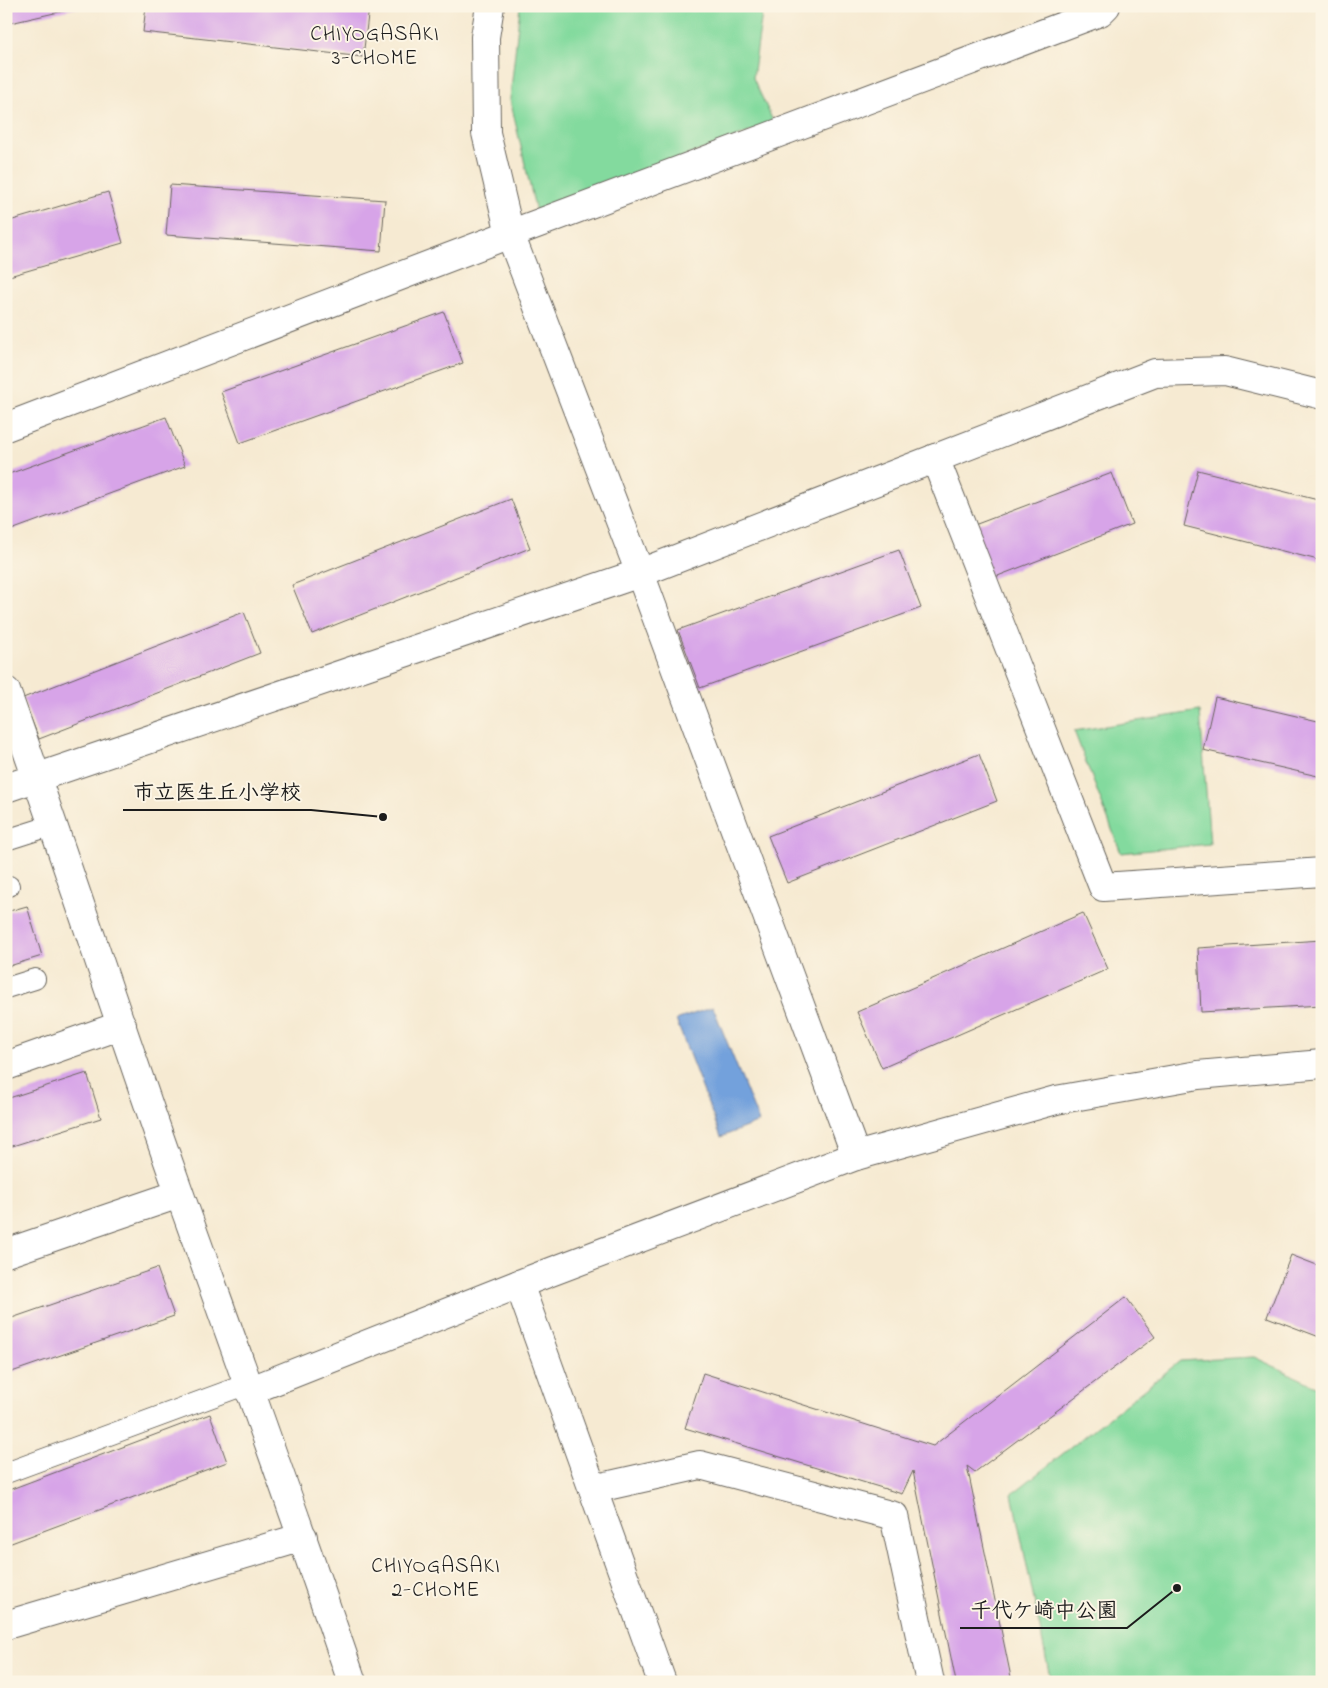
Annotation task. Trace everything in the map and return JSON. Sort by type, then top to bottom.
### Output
[{"type":"street","points":[[490,6],[485,37],[486,133],[510,234],[640,573],[856,1156]]},
{"type":"street","points":[[6,427],[510,234],[1100,12],[1106,6]]},
{"type":"street","points":[[6,788],[640,573],[1155,373],[1225,371],[1322,395]]},
{"type":"street","points":[[935,458],[1103,887],[1322,872]]},
{"type":"street","points":[[6,691],[248,1388],[303,1536],[352,1682]]},
{"type":"street","points":[[6,1066],[122,1026]]},
{"type":"street","points":[[248,1388],[856,1156],[1056,1100],[1198,1075],[1322,1064]]},
{"type":"street","points":[[6,1252],[180,1194]]},
{"type":"street","points":[[519,1284],[662,1682]]},
{"type":"street","points":[[593,1489],[700,1465],[894,1516],[930,1682]]},
{"type":"street","points":[[6,1625],[303,1536]]},
{"type":"lane","points":[[6,840],[53,825]]},
{"type":"lane","points":[[6,988],[35,979]]},
{"type":"lane","points":[[6,1473],[248,1388]]},
{"type":"green space","points":[[520,6],[763,6],[753,78],[774,123],[536,212],[510,99]]},
{"type":"green space","points":[[1200,711],[1210,844],[1121,853],[1074,731]]},
{"type":"green space","points":[[1254,1357],[1322,1389],[1322,1682],[1051,1682],[1012,1494],[1180,1361]]},
{"type":"water","points":[[713,1007],[759,1122],[721,1137],[676,1020]]},
{"type":"building","points":[[6,6],[81,6],[81,7],[6,24]]},
{"type":"building","points":[[146,6],[369,7],[363,57],[143,32]]},
{"type":"building","points":[[170,185],[385,200],[381,251],[166,235]]},
{"type":"building","points":[[108,192],[123,243],[6,277],[6,222]]},
{"type":"building","points":[[444,312],[463,363],[240,443],[221,392]]},
{"type":"building","points":[[166,417],[185,466],[6,532],[6,475]]},
{"type":"building","points":[[1198,470],[1322,501],[1322,561],[1184,526]]},
{"type":"building","points":[[1112,473],[1132,524],[990,579],[969,527]]},
{"type":"building","points":[[511,499],[530,548],[312,634],[292,585]]},
{"type":"building","points":[[899,550],[921,608],[700,688],[678,630]]},
{"type":"building","points":[[244,612],[260,653],[39,739],[23,698]]},
{"type":"building","points":[[1215,697],[1322,722],[1322,777],[1203,750]]},
{"type":"building","points":[[979,754],[997,801],[787,883],[768,836]]},
{"type":"building","points":[[27,906],[42,956],[6,967],[6,912]]},
{"type":"building","points":[[1083,913],[1108,969],[882,1068],[857,1012]]},
{"type":"building","points":[[1322,940],[1322,1005],[1201,1012],[1198,948]]},
{"type":"building","points":[[87,1073],[101,1118],[6,1148],[6,1099]]},
{"type":"building","points":[[1291,1255],[1322,1267],[1322,1338],[1267,1317]]},
{"type":"building","points":[[157,1268],[174,1316],[6,1374],[6,1320]]},
{"type":"building","points":[[1126,1297],[1155,1337],[975,1472],[967,1466],[1012,1682],[956,1682],[913,1471],[902,1494],[685,1428],[703,1373],[933,1446]]},
{"type":"building","points":[[210,1414],[227,1462],[6,1545],[6,1491]]},
{"type":"place","name":"市立医生丘小学校","points":[[383,817]]},
{"type":"place","name":"千代ケ崎中公園","points":[[1177,1588]]},
{"type":"district","name":"CHIYOGASAKI 3-CHOME","points":[[375,47]]},
{"type":"district","name":"CHIYOGASAKI 2-CHOME","points":[[436,1579]]}]
